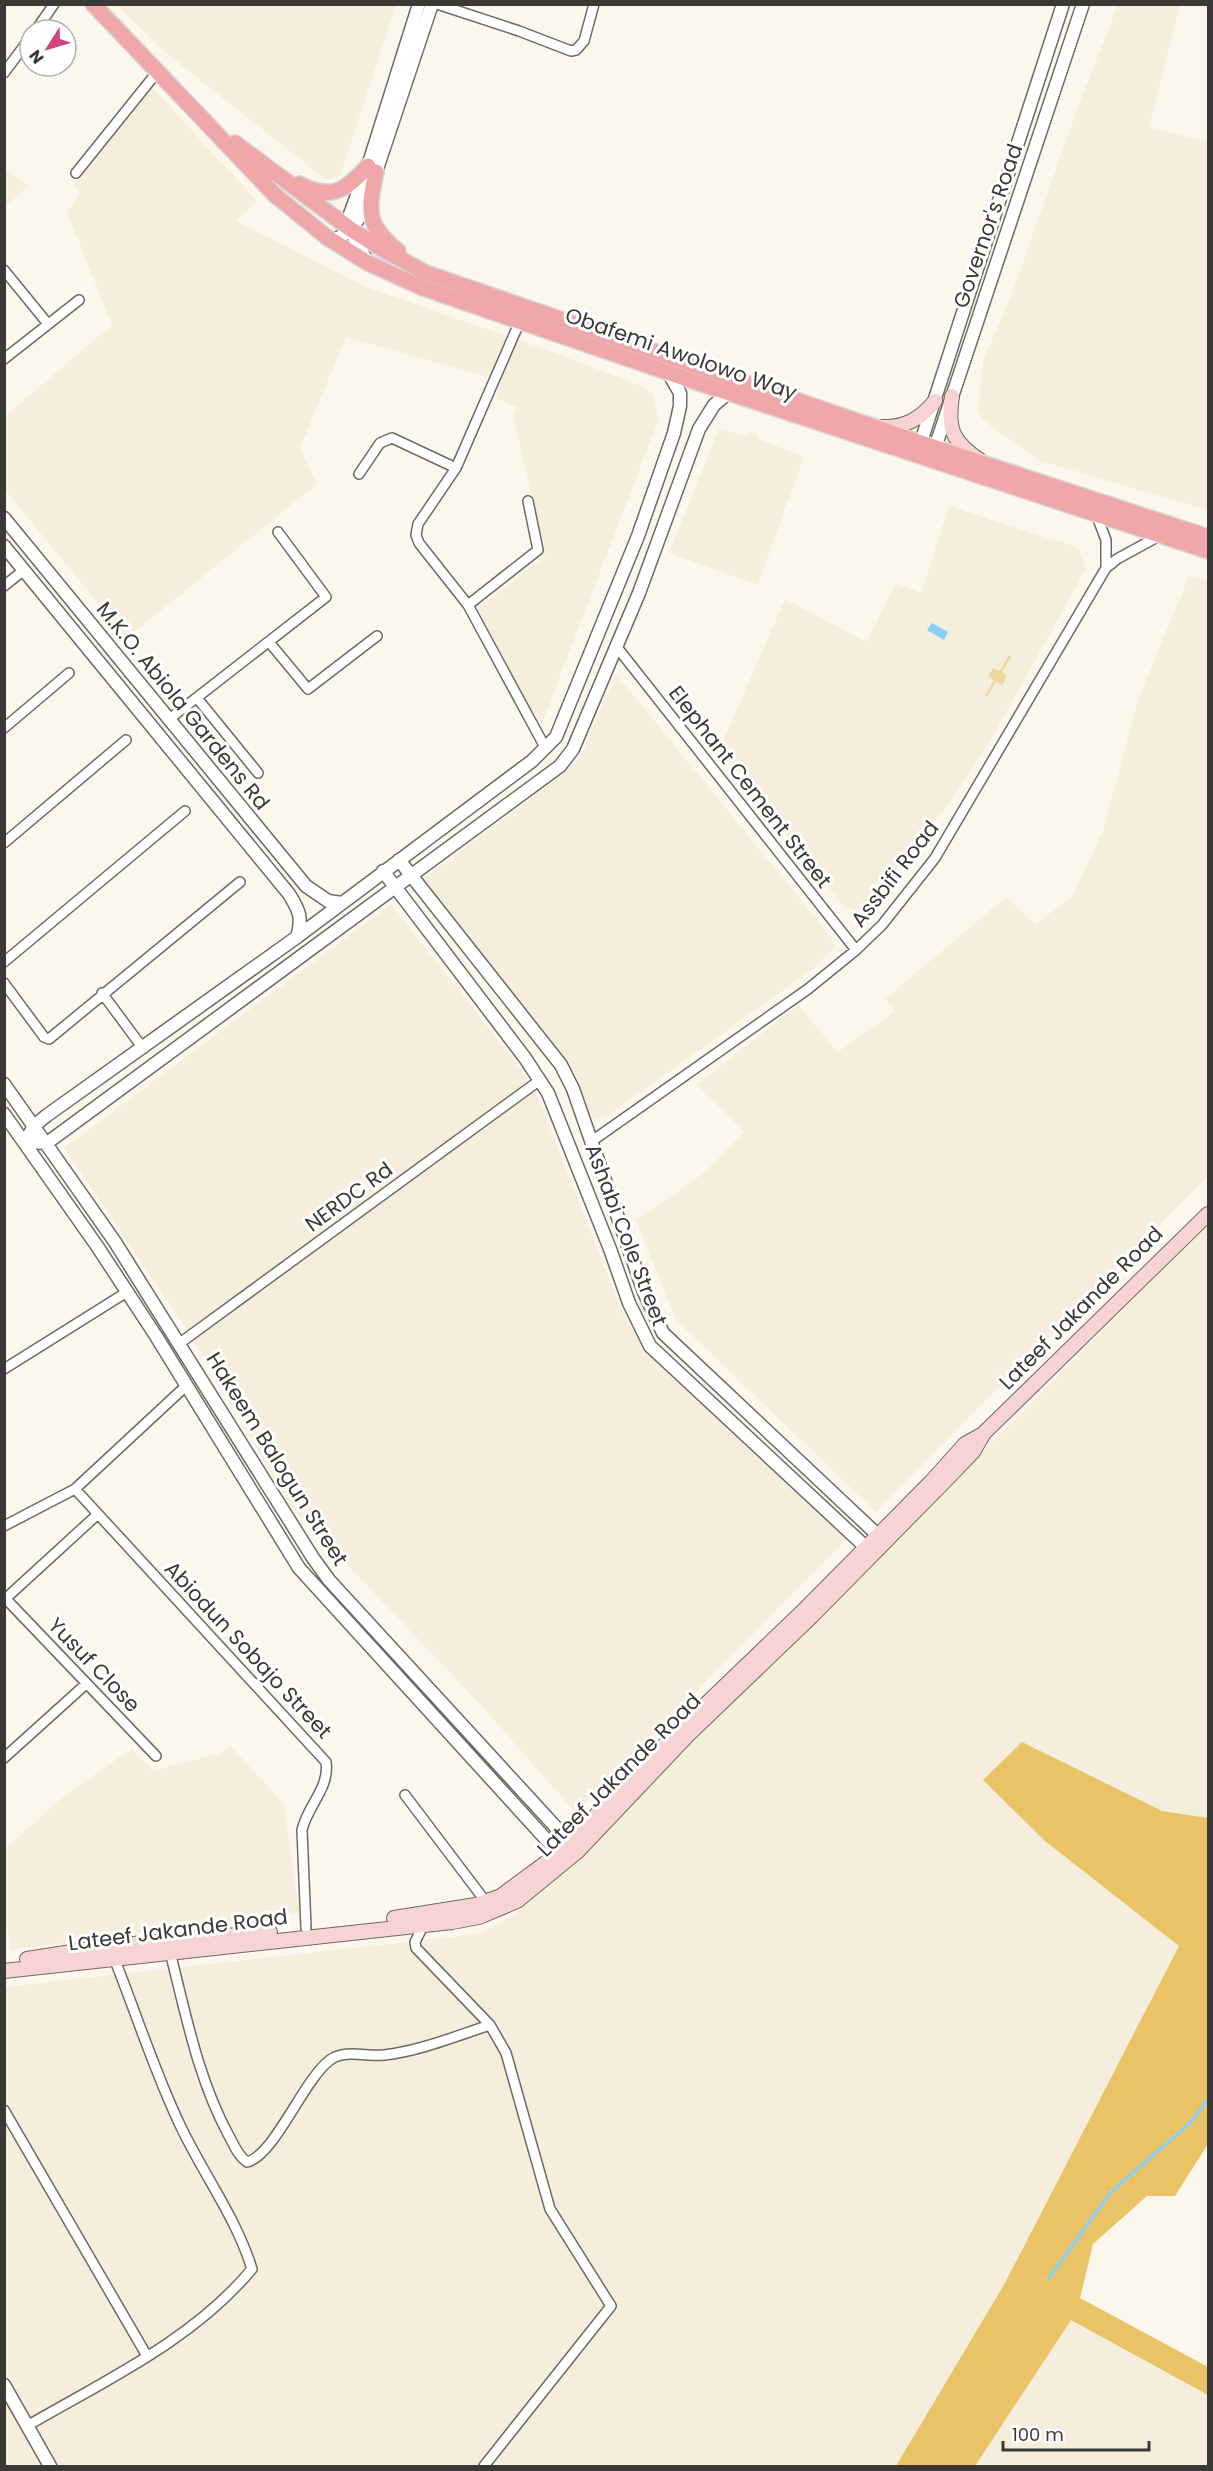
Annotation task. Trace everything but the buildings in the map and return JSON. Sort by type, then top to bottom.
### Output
[{"type":"main road","name":"Obafemi Awolowo Way","points":[[93,4],[192,106],[231,152],[276,196],[333,240],[368,263],[423,288],[728,393],[926,452],[1096,514],[1209,551]]},
{"type":"main road","name":"Obafemi Awolowo Way","points":[[192,106],[260,162],[349,228],[426,273],[876,427],[926,452],[988,465],[1209,537]]},
{"type":"main road","points":[[260,162],[274,166],[314,192],[327,193],[347,186],[372,169]]},
{"type":"main road","points":[[372,169],[369,204],[370,218],[376,230],[384,240],[426,273]]},
{"type":"main road","points":[[952,396],[949,414],[955,438],[971,454],[988,465]]},
{"type":"main road","points":[[876,427],[897,427],[910,423],[924,414],[935,401]]},
{"type":"main road","name":"Lateef Jakande Road","points":[[4,1971],[479,1917],[505,1907],[563,1857],[812,1616],[881,1538],[973,1452],[984,1433],[1209,1214]]},
{"type":"main road","name":"Lateef Jakande Road","points":[[4,1962],[110,1946],[306,1928],[432,1913],[486,1902],[510,1891],[563,1857]]},
{"type":"street","points":[[44,18],[54,4]]},
{"type":"street","points":[[372,169],[418,4]]},
{"type":"street","points":[[368,263],[349,228],[350,214],[372,169],[432,4]]},
{"type":"street","points":[[437,4],[571,51],[576,50],[584,41],[594,4]]},
{"type":"street","name":"Governor's Road","points":[[926,452],[935,401],[1063,4]]},
{"type":"street","name":"Governor's Road","points":[[926,452],[952,396],[1083,4]]},
{"type":"street","points":[[4,73],[18,54]]},
{"type":"street","points":[[76,173],[158,71]]},
{"type":"street","points":[[333,240],[340,238],[349,228]]},
{"type":"street","points":[[4,270],[48,324]]},
{"type":"street","points":[[4,359],[79,300]]},
{"type":"street","points":[[520,321],[456,468],[417,524],[416,535],[419,543],[468,605],[546,749]]},
{"type":"street","points":[[668,372],[677,385],[680,406],[665,460],[638,536],[568,709],[556,737],[546,749],[297,937],[34,1126],[25,1142],[47,1143],[560,766],[573,749],[639,593],[684,466],[707,414],[720,398],[728,393]]},
{"type":"street","points":[[359,474],[380,443],[392,438],[456,468]]},
{"type":"street","points":[[665,460],[684,466]]},
{"type":"street","points":[[468,605],[538,550],[528,501]]},
{"type":"street","points":[[1096,514],[1106,540],[1106,568]]},
{"type":"street","name":"M.K.O. Abiola Gardens Rd","points":[[4,518],[306,885],[328,901],[342,903]]},
{"type":"street","points":[[168,720],[326,597],[278,532]]},
{"type":"street","points":[[1106,568],[1116,559],[1161,535]]},
{"type":"street","name":"M.K.O. Abiola Gardens Rd","points":[[4,546],[289,894],[301,913],[301,924],[297,937]]},
{"type":"street","name":"Assbifi Road","points":[[592,1141],[808,989],[856,950],[882,925],[935,858],[1106,568]]},
{"type":"street","points":[[4,586],[24,570]]},
{"type":"street","points":[[82,640],[96,630]]},
{"type":"street","points":[[269,642],[308,689],[377,636]]},
{"type":"street","name":"Elephant Cement Street","points":[[616,646],[856,950]]},
{"type":"street","points":[[4,728],[69,673]]},
{"type":"street","points":[[197,698],[258,773]]},
{"type":"street","points":[[4,843],[126,740]]},
{"type":"street","points":[[4,962],[185,811]]},
{"type":"street","name":"Ashabi Cole Street","points":[[399,860],[561,1065],[573,1089],[644,1292],[663,1333],[881,1538]]},
{"type":"street","name":"Ashabi Cole Street","points":[[383,871],[436,939],[548,1093],[565,1132],[628,1304],[650,1346],[869,1551]]},
{"type":"street","points":[[4,983],[44,1037],[49,1039],[102,993],[240,882]]},
{"type":"street","points":[[436,939],[452,927]]},
{"type":"street","points":[[102,993],[142,1047]]},
{"type":"street","name":"NERDC Rd","points":[[180,1343],[540,1080]]},
{"type":"street","name":"Hakeem Balogun Street","points":[[4,1084],[115,1242],[329,1580],[573,1847]]},
{"type":"street","points":[[91,1084],[104,1102]]},
{"type":"street","name":"Hakeem Balogun Street","points":[[4,1114],[127,1292],[299,1568],[563,1857]]},
{"type":"street","points":[[4,1369],[127,1292]]},
{"type":"street","name":"Hakeem Balogun Street","points":[[4,1526],[75,1489],[187,1385]]},
{"type":"street","points":[[232,1461],[247,1453]]},
{"type":"street","name":"Abiodun Sobajo Street","points":[[75,1489],[327,1762],[328,1772],[325,1782],[304,1817],[302,1830],[306,1928]]},
{"type":"street","points":[[821,1508],[834,1494]]},
{"type":"street","points":[[5,1599],[98,1514]]},
{"type":"street","name":"Yusuf Close","points":[[5,1599],[156,1756]]},
{"type":"street","points":[[4,1758],[86,1684]]},
{"type":"street","points":[[455,1739],[466,1729]]},
{"type":"street","points":[[405,1796],[486,1902]]},
{"type":"street","points":[[424,1924],[416,1942],[418,1953],[490,2025],[506,2053],[550,2209],[612,2306],[484,2466]]},
{"type":"street","points":[[170,1952],[202,2077],[217,2114],[236,2149],[247,2162],[262,2154],[312,2080],[330,2060],[347,2055],[384,2055],[490,2025]]},
{"type":"street","points":[[27,2426],[177,2337],[211,2312],[252,2269],[246,2249],[228,2211],[180,2125],[114,1958]]},
{"type":"street","points":[[4,2110],[147,2356]]},
{"type":"street","points":[[4,2385],[50,2466]]},
{"type":"shaded area","points":[[117,5],[396,5],[340,176],[326,180],[166,53]]},
{"type":"shaded area","points":[[1118,5],[1180,5],[1149,127],[1208,142],[1208,510],[1040,461],[984,421],[978,411],[983,361],[1011,296],[1077,109]]},
{"type":"shaded area","points":[[152,87],[257,201],[236,221],[366,287],[545,349],[644,387],[653,394],[659,419],[541,726],[477,612],[478,608],[545,556],[513,415],[517,407],[496,398],[502,381],[346,337],[300,448],[317,484],[127,638],[5,490],[4,417],[112,325],[67,212],[80,193],[74,183]]},
{"type":"shaded area","points":[[4,169],[29,185],[5,207],[4,206]]},
{"type":"shaded area","points":[[719,429],[746,436],[752,431],[757,433],[759,440],[804,456],[758,585],[669,553]]},
{"type":"shaded area","points":[[949,506],[1079,548],[1086,569],[993,736],[950,802],[863,910],[844,907],[771,817],[772,814],[720,748],[785,599],[866,642],[896,583],[921,593]]},
{"type":"shaded area","points":[[1189,576],[1208,581],[1208,1176],[876,1512],[676,1320],[636,1220],[704,1173],[744,1132],[696,1085],[798,1005],[838,1052],[895,1011],[885,999],[1006,897],[1035,924],[1072,897],[1103,831],[1138,700]]},
{"type":"shaded area","points":[[1009,655],[1011,657],[1002,672],[1007,676],[1002,685],[996,682],[987,697],[985,696],[994,680],[988,677],[993,668],[1000,671]]},
{"type":"shaded area","points":[[616,674],[831,937],[835,948],[810,971],[607,1116],[593,1120],[571,1071],[423,879],[554,781],[581,756]]},
{"type":"shaded area","points":[[391,904],[520,1068],[538,1097],[622,1312],[645,1350],[847,1539],[576,1813],[478,1702],[291,1506],[184,1325],[64,1148]]},
{"type":"shaded area","points":[[1208,1225],[1208,1818],[1162,1811],[1022,1743],[984,1780],[1045,1841],[1179,1946],[1005,2283],[896,2466],[5,2466],[4,1987],[478,1934],[512,1917],[560,1876]]},
{"type":"shaded area","points":[[1022,1742],[1162,1811],[1208,1818],[1208,2144],[1175,2196],[1147,2196],[1093,2244],[1080,2298],[1208,2367],[1208,2395],[1071,2320],[975,2466],[896,2466],[1005,2283],[1179,1946],[1045,1841],[983,1780]]},
{"type":"shaded area","points":[[230,1745],[284,1804],[299,1912],[10,1950],[5,1916],[5,1849],[66,1794],[132,1749],[153,1771],[220,1753]]},
{"type":"shaded area","points":[[1071,2319],[1208,2395],[1208,2466],[975,2466]]},
{"type":"water","points":[[932,623],[948,632],[944,640],[927,630]]},
{"type":"waterway","points":[[1049,2278],[1111,2192],[1191,2122],[1208,2099]]}]
